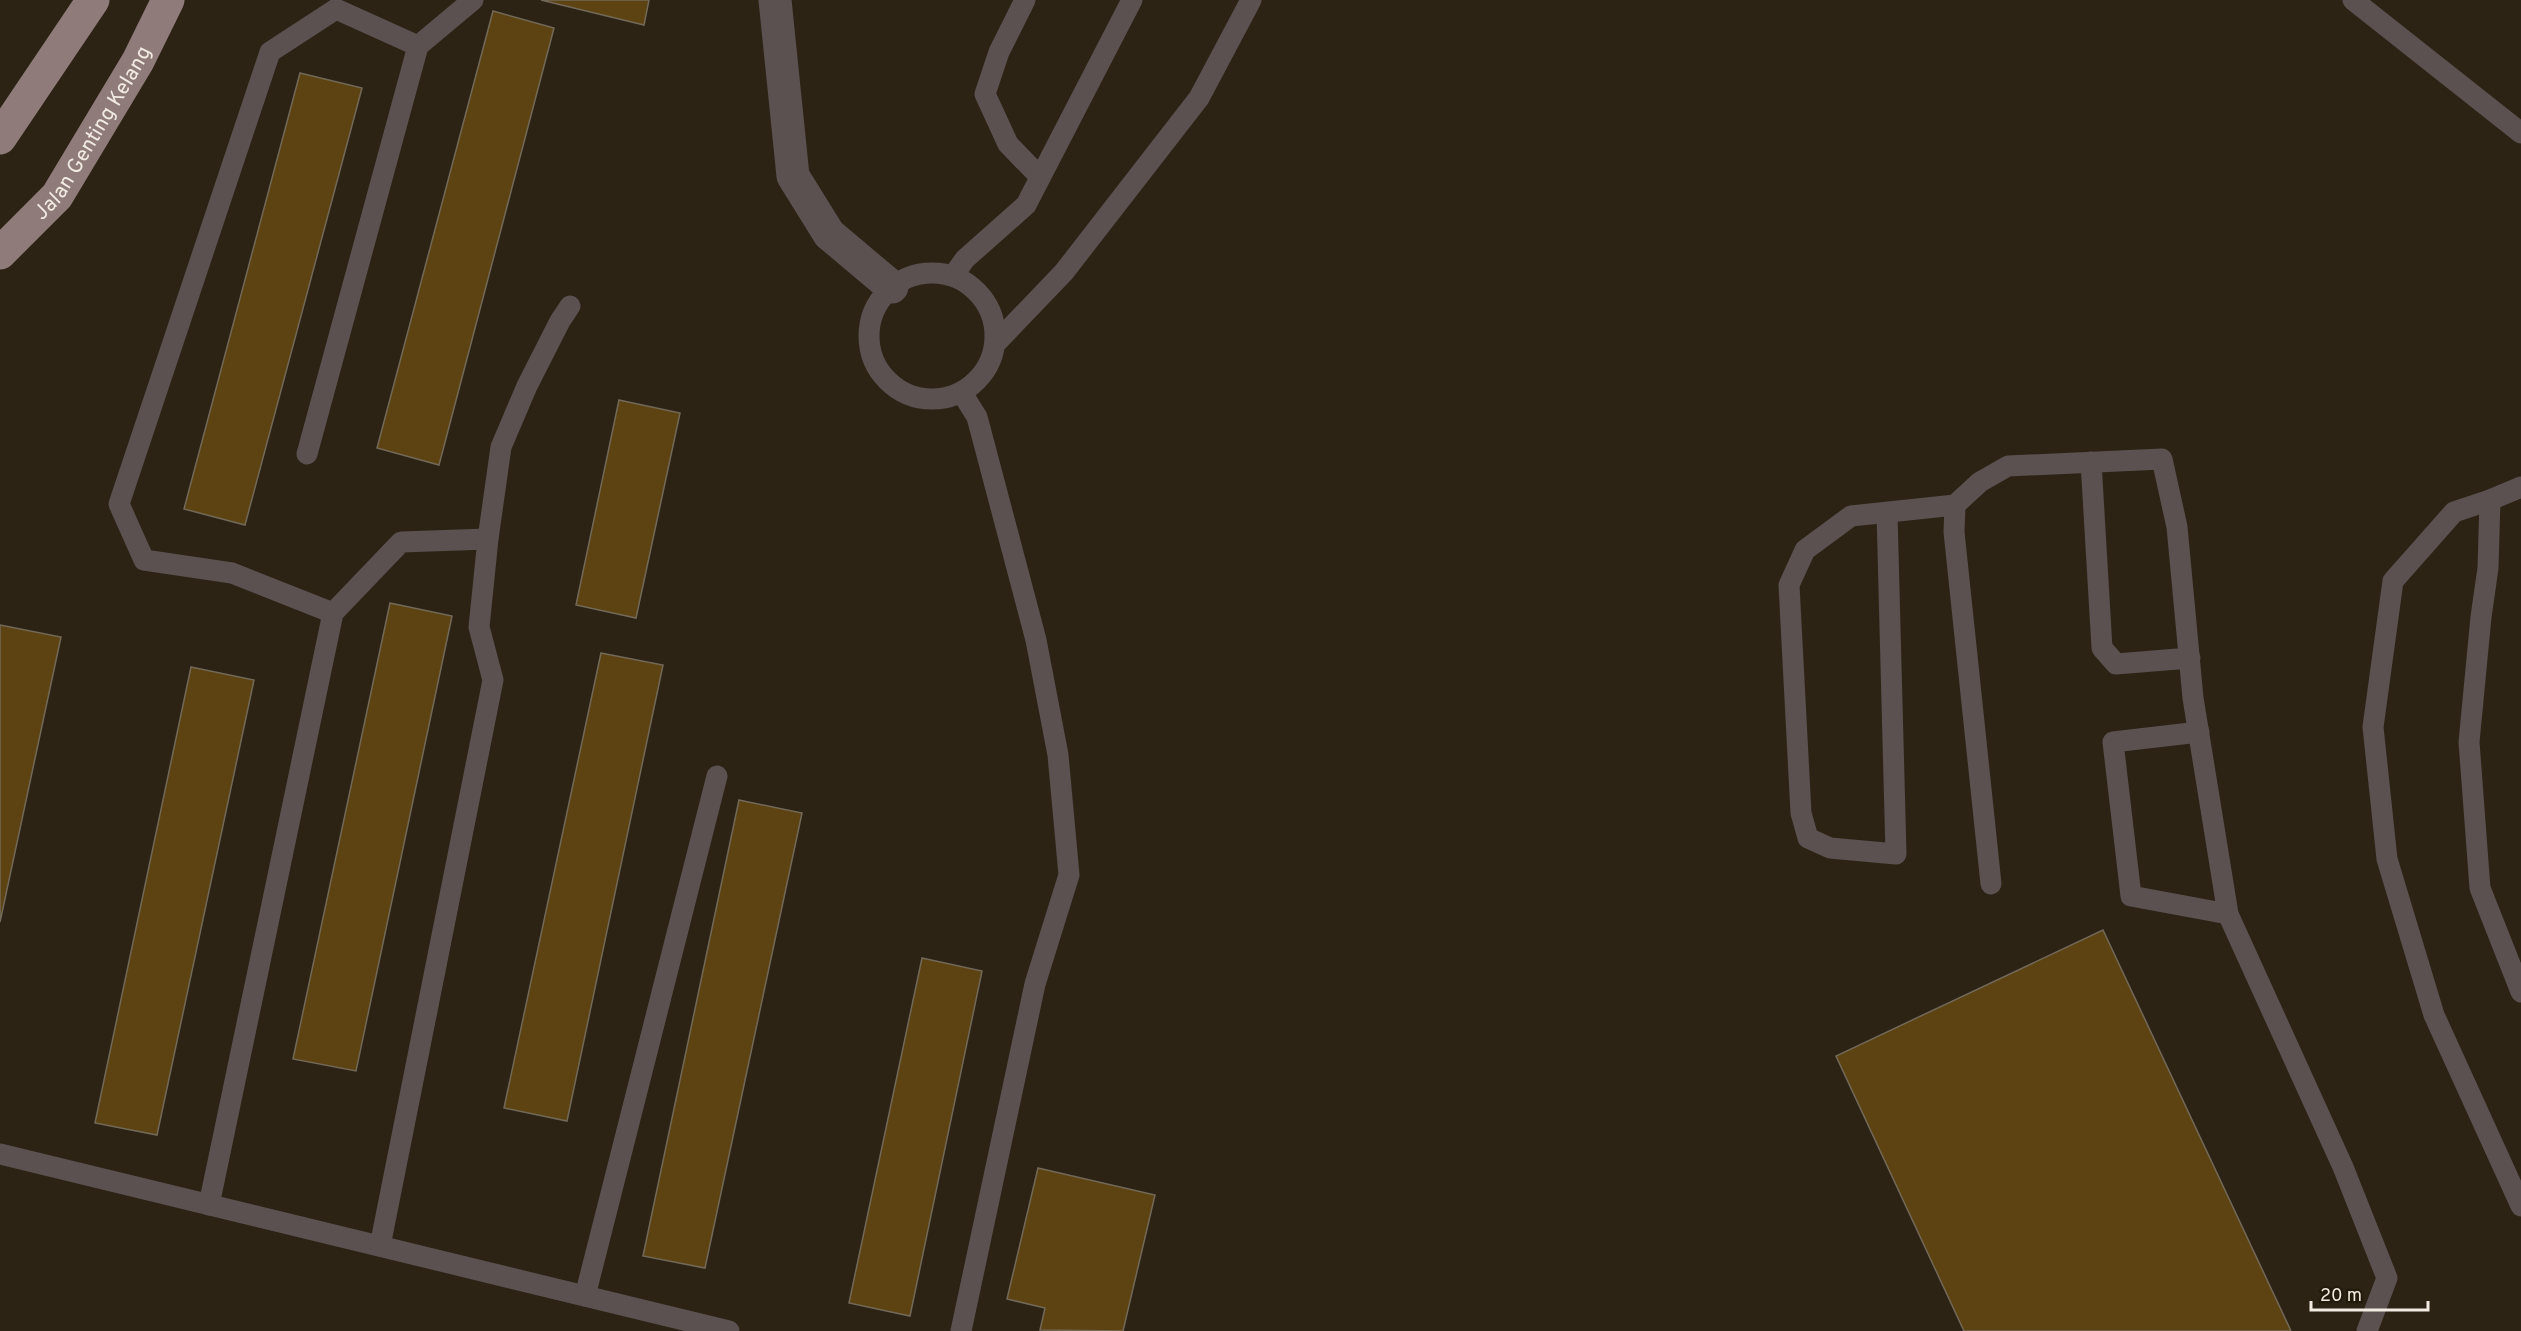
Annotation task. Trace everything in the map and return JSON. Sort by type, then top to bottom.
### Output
[{"type":"main road","points":[[0,138],[93,0]]},
{"type":"main road","name":"Jalan Genting Kelang","points":[[0,253],[57,196],[138,61],[168,0]]},
{"type":"street","points":[[775,0],[794,176],[829,234],[892,287]]},
{"type":"lane","points":[[307,453],[418,46],[473,0]]},
{"type":"lane","points":[[1025,0],[999,52],[985,93],[1008,144],[1040,177]]},
{"type":"lane","points":[[953,276],[965,258],[1026,205],[1132,0]]},
{"type":"lane","points":[[996,343],[1064,272],[1199,98],[1251,0]]},
{"type":"lane","points":[[2353,0],[2521,133]]},
{"type":"lane","points":[[333,613],[232,573],[144,561],[119,504],[270,52],[336,9],[418,46]]},
{"type":"lane","points":[[932,273],[953,276],[972,286],[986,302],[994,321],[996,343],[990,362],[978,380],[962,393],[942,399],[921,399],[902,392],[885,380],[874,362],[869,342],[870,322],[879,302],[892,287],[911,276],[932,273]]},
{"type":"lane","points":[[380,1246],[492,680],[479,627],[501,447],[527,386],[570,306]]},
{"type":"lane","points":[[961,1331],[1035,984],[1069,875],[1058,755],[1036,640],[977,417],[962,393]]},
{"type":"lane","points":[[1887,513],[1896,854],[1830,848],[1808,838],[1801,813],[1789,585],[1805,550],[1851,516],[1955,505],[1980,482],[2008,466],[2162,459],[2177,527],[2199,732],[2228,914],[2343,1167],[2387,1278],[2367,1331]]},
{"type":"lane","points":[[2091,462],[2102,648],[2116,664],[2190,658]]},
{"type":"lane","points":[[2521,487],[2454,513],[2392,581],[2373,727],[2387,859],[2434,1015],[2521,1206]]},
{"type":"lane","points":[[2490,500],[2488,568],[2469,742],[2480,888],[2521,992]]},
{"type":"lane","points":[[1955,505],[1954,532],[1991,884]]},
{"type":"lane","points":[[208,1205],[333,613],[401,542],[488,539]]},
{"type":"lane","points":[[2199,732],[2113,742],[2131,896],[2228,914]]},
{"type":"lane","points":[[585,1296],[717,776]]},
{"type":"lane","points":[[0,1154],[729,1331]]},
{"type":"building","points":[[541,0],[649,0],[644,25]]},
{"type":"building","points":[[493,11],[554,28],[439,465],[377,448]]},
{"type":"building","points":[[300,73],[362,88],[245,525],[184,509]]},
{"type":"building","points":[[619,400],[680,413],[636,618],[576,605]]},
{"type":"building","points":[[390,603],[452,616],[356,1071],[293,1059]]},
{"type":"building","points":[[0,625],[61,637],[0,922]]},
{"type":"building","points":[[601,653],[663,665],[567,1121],[504,1108]]},
{"type":"building","points":[[191,667],[254,680],[157,1135],[95,1123]]},
{"type":"building","points":[[739,800],[802,813],[705,1268],[643,1256]]},
{"type":"building","points":[[2103,930],[2291,1331],[1964,1331],[1836,1056]]},
{"type":"building","points":[[922,958],[982,971],[910,1316],[849,1303]]},
{"type":"building","points":[[1038,1168],[1155,1195],[1123,1331],[1040,1330],[1045,1308],[1007,1299]]}]
